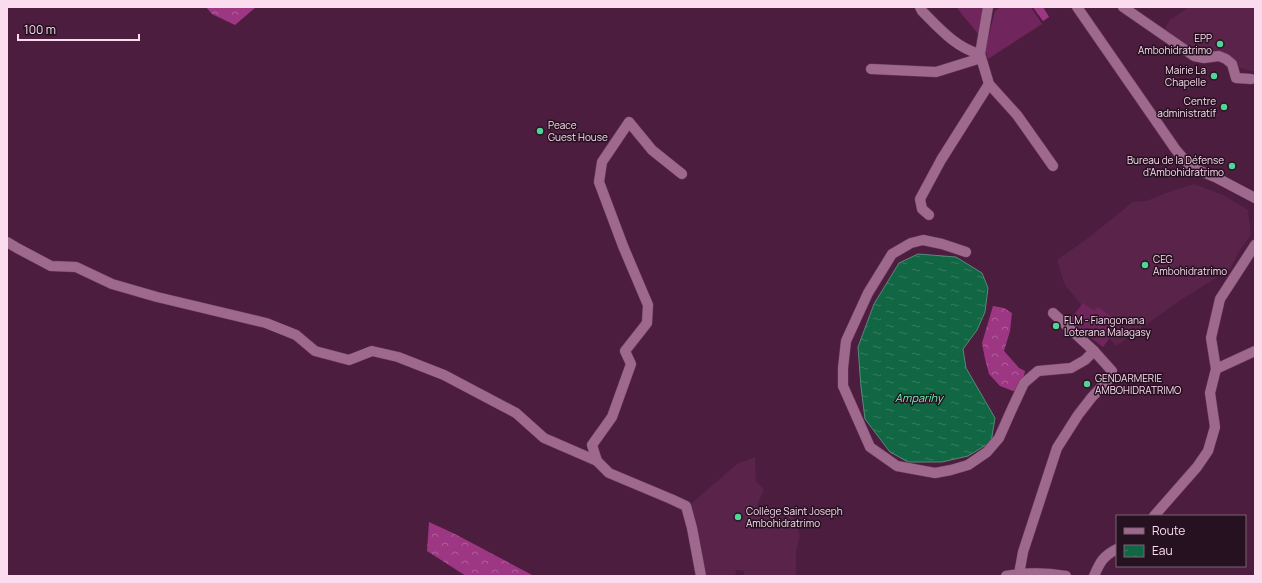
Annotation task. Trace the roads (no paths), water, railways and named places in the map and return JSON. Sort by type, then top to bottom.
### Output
[{"type":"street","points":[[920,7],[922,11],[951,40],[981,56]]},
{"type":"street","points":[[988,7],[981,56],[989,84],[1017,115],[1053,166]]},
{"type":"street","points":[[1077,7],[1176,150],[1190,167],[1217,178],[1255,198]]},
{"type":"street","points":[[1123,7],[1194,56],[1204,58],[1219,56],[1232,64],[1236,78],[1251,79]]},
{"type":"street","points":[[1133,7],[1140,19]]},
{"type":"street","points":[[871,69],[936,72],[981,56]]},
{"type":"street","points":[[929,215],[922,210],[920,199],[945,154],[989,84]]},
{"type":"street","points":[[597,461],[592,445],[612,418],[631,364],[625,351],[647,323],[648,305],[623,246],[599,182],[602,162],[629,122],[652,150],[682,174]]},
{"type":"street","points":[[966,252],[942,244],[923,240],[911,243],[892,254],[868,293],[846,341],[843,386],[870,447],[897,466],[935,473],[968,465],[987,452],[999,438],[1024,383],[1038,371],[1071,368],[1085,360],[1094,351]]},
{"type":"street","points":[[7,242],[51,266],[76,267],[112,284],[157,297],[266,323],[296,335],[315,351],[349,360],[372,351],[398,357],[444,375],[516,413],[544,438],[597,461],[609,473],[686,506],[692,528],[701,576]]},
{"type":"street","points":[[1155,515],[1197,467],[1208,451],[1215,428],[1210,393],[1216,369],[1211,338],[1220,299],[1255,245]]},
{"type":"street","points":[[1019,574],[1023,552],[1057,448],[1078,415],[1110,378],[1112,371],[1094,351],[1053,313]]},
{"type":"street","points":[[1216,369],[1255,351]]},
{"type":"street","points":[[1094,576],[1100,562],[1108,554],[1116,550]]},
{"type":"street","points":[[1006,576],[1031,572],[1066,576]]},
{"type":"water","name":"Amparihy","points":[[918,254],[956,257],[982,273],[988,288],[985,312],[977,330],[963,349],[966,368],[995,418],[991,442],[968,456],[942,462],[908,462],[890,452],[865,419],[861,387],[858,347],[874,304],[899,263]]},
{"type":"place","name":"EPP Ambohidratrimo","points":[[1220,44]]},
{"type":"place","name":"Mairie La Chapelle","points":[[1214,76]]},
{"type":"place","name":"Centre administratif","points":[[1224,107]]},
{"type":"place","name":"Peace Guest House","points":[[540,131]]},
{"type":"place","name":"Bureau de la Défense d'Ambohidratrimo","points":[[1232,166]]},
{"type":"place","name":"CEG Ambohidratrimo","points":[[1145,265]]},
{"type":"place","name":"FLM - Fiangonana Loterana Malagasy","points":[[1056,326]]},
{"type":"place","name":"GENDARMERIE AMBOHIDRATRIMO","points":[[1087,384]]},
{"type":"place","name":"Collège Saint Joseph Ambohidratrimo","points":[[738,517]]}]
